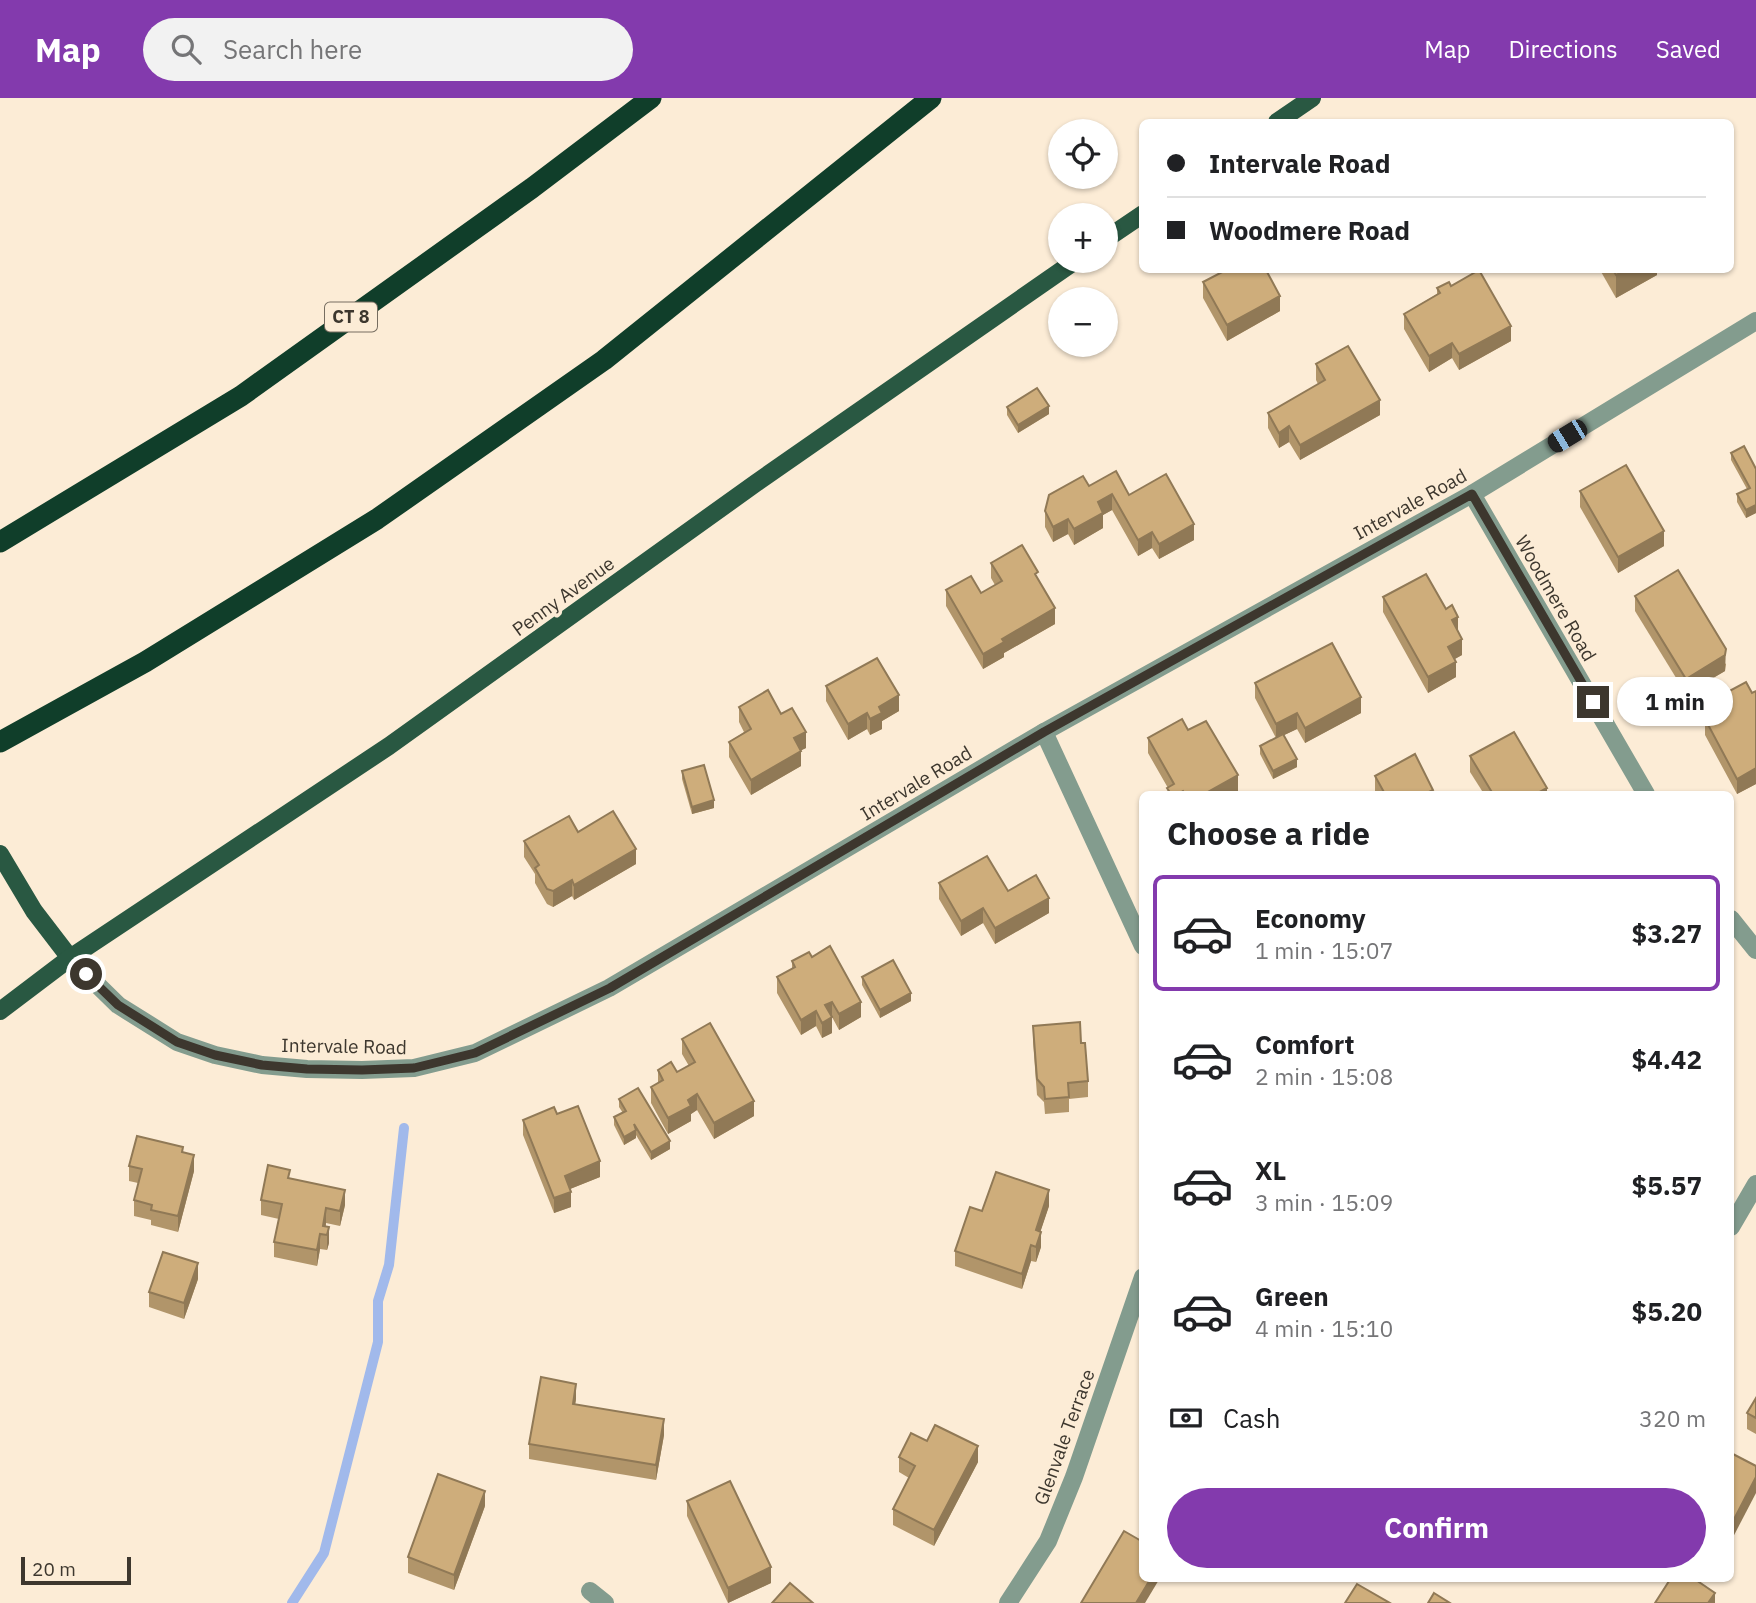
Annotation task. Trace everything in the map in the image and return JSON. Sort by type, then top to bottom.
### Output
[{"type":"highway","points":[[532,188],[632,98]]},
{"type":"highway","name":"CT 8","points":[[0,542],[241,396],[532,188],[652,98]]},
{"type":"highway","points":[[0,742],[145,662],[377,519],[604,360],[932,98]]},
{"type":"main road","points":[[1281,119],[1312,98]]},
{"type":"main road","points":[[1118,231],[1139,217]]},
{"type":"main road","name":"Penny Avenue","points":[[0,1011],[70,958],[389,746],[745,491],[1058,273]]},
{"type":"main road","points":[[0,854],[34,911],[70,958]]},
{"type":"street","name":"Intervale Road","points":[[70,958],[118,1005],[177,1042],[215,1055],[262,1065],[362,1070],[414,1068],[475,1053],[610,988],[1044,732],[1472,494],[1756,321]]},
{"type":"street","name":"Woodmere Road","points":[[1472,494],[1644,791]]},
{"type":"street","points":[[1044,732],[1139,937]]},
{"type":"street","points":[[1734,923],[1756,950]]},
{"type":"street","points":[[1734,1222],[1756,1184]]},
{"type":"street","name":"Glenvale Terrace","points":[[1008,1603],[1048,1541],[1074,1477],[1139,1289]]},
{"type":"street","points":[[590,1591],[605,1603]]},
{"type":"building","points":[[1220,273],[1268,273],[1280,296],[1227,325],[1203,282]]},
{"type":"building","points":[[1474,273],[1481,273],[1511,326],[1459,354],[1452,343],[1429,356],[1404,314],[1440,293],[1437,288],[1449,282],[1451,286]]},
{"type":"building","points":[[1348,346],[1380,400],[1300,445],[1289,426],[1279,433],[1268,413],[1325,380],[1316,364]]},
{"type":"building","points":[[1037,388],[1049,406],[1018,425],[1007,407]]},
{"type":"building","points":[[1744,446],[1756,469],[1756,505],[1746,510],[1737,494],[1750,488],[1731,453]]},
{"type":"building","points":[[1626,465],[1664,531],[1618,557],[1580,491]]},
{"type":"building","points":[[1116,471],[1129,495],[1166,474],[1194,524],[1159,544],[1152,532],[1138,540],[1112,494],[1098,502],[1103,513],[1074,529],[1068,519],[1053,527],[1045,511],[1049,495],[1083,476],[1089,486]]},
{"type":"building","points":[[1022,545],[1055,608],[1002,639],[1004,642],[983,654],[946,590],[971,576],[981,593],[1002,581],[991,563]]},
{"type":"building","points":[[1678,570],[1726,649],[1725,655],[1686,679],[1635,596]]},
{"type":"building","points":[[1426,574],[1446,609],[1452,605],[1458,617],[1452,620],[1462,639],[1448,647],[1456,662],[1428,677],[1383,597]]},
{"type":"building","points":[[1332,643],[1361,697],[1305,728],[1297,713],[1276,724],[1255,683]]},
{"type":"building","points":[[877,658],[899,695],[879,707],[882,713],[870,719],[867,713],[848,724],[826,686]]},
{"type":"building","points":[[1746,682],[1752,693],[1756,691],[1756,768],[1737,779],[1705,719],[1728,706],[1722,695]]},
{"type":"building","points":[[768,690],[781,714],[792,708],[806,732],[794,738],[801,751],[751,780],[729,742],[751,729],[739,707]]},
{"type":"building","points":[[1182,719],[1188,730],[1206,721],[1238,775],[1209,791],[1169,791],[1167,788],[1174,784],[1148,738]]},
{"type":"building","points":[[1514,732],[1547,788],[1542,791],[1491,791],[1470,756]]},
{"type":"building","points":[[1283,734],[1297,759],[1273,771],[1260,746]]},
{"type":"building","points":[[1415,754],[1433,790],[1383,791],[1375,776]]},
{"type":"building","points":[[704,765],[714,800],[692,807],[682,771]]},
{"type":"building","points":[[613,811],[636,849],[574,885],[572,880],[553,891],[547,889],[535,868],[539,865],[524,841],[569,816],[578,832]]},
{"type":"building","points":[[987,856],[1008,891],[1036,875],[1049,898],[995,928],[983,908],[961,921],[939,883]]},
{"type":"building","points":[[830,946],[861,1002],[839,1014],[832,1002],[825,1005],[832,1017],[822,1023],[816,1011],[801,1020],[777,977],[795,967],[792,961],[809,952],[812,957]]},
{"type":"building","points":[[893,960],[911,993],[880,1010],[862,977]]},
{"type":"building","points":[[1080,1022],[1081,1043],[1085,1043],[1088,1081],[1068,1083],[1069,1097],[1045,1099],[1044,1087],[1037,1079],[1033,1026]]},
{"type":"building","points":[[710,1023],[754,1101],[714,1123],[697,1094],[688,1100],[691,1106],[668,1118],[651,1087],[663,1080],[658,1070],[671,1062],[677,1072],[695,1062],[682,1039]]},
{"type":"building","points":[[638,1088],[670,1141],[651,1152],[634,1124],[636,1130],[624,1137],[614,1117],[626,1111],[619,1099]]},
{"type":"building","points":[[578,1106],[600,1161],[565,1176],[571,1192],[554,1198],[523,1120],[554,1107],[557,1114]]},
{"type":"building","points":[[137,1136],[183,1147],[182,1152],[194,1155],[178,1216],[151,1210],[152,1205],[134,1200],[142,1169],[129,1166]]},
{"type":"building","points":[[268,1165],[290,1170],[288,1178],[345,1190],[340,1211],[326,1208],[323,1226],[329,1227],[327,1235],[320,1234],[317,1250],[274,1242],[282,1204],[261,1200]]},
{"type":"building","points":[[996,1172],[1049,1190],[1036,1230],[1041,1232],[1036,1247],[1031,1245],[1022,1274],[955,1251],[970,1207],[982,1211]]},
{"type":"building","points":[[163,1252],[198,1263],[184,1303],[149,1292]]},
{"type":"building","points":[[541,1377],[576,1384],[573,1404],[664,1419],[656,1465],[529,1444]]},
{"type":"building","points":[[1756,1398],[1756,1418],[1747,1413]]},
{"type":"building","points":[[935,1425],[978,1446],[934,1530],[893,1509],[915,1466],[899,1457],[911,1433],[927,1441]]},
{"type":"building","points":[[1734,1455],[1756,1466],[1756,1477],[1734,1519]]},
{"type":"building","points":[[438,1474],[485,1491],[454,1575],[408,1557]]},
{"type":"building","points":[[730,1481],[771,1567],[728,1588],[687,1501]]},
{"type":"building","points":[[1124,1531],[1139,1540],[1139,1582],[1149,1582],[1136,1603],[1081,1603]]},
{"type":"building","points":[[1668,1582],[1699,1582],[1715,1593],[1708,1603],[1655,1603]]},
{"type":"building","points":[[790,1583],[813,1603],[772,1603]]},
{"type":"building","points":[[1357,1584],[1390,1603],[1345,1603]]},
{"type":"building","points":[[1434,1593],[1450,1603],[1428,1603]]},
{"type":"waterway","points":[[292,1603],[324,1553],[378,1342],[378,1301],[389,1265],[404,1128]]},
{"type":"route","points":[[86,974],[118,1005],[177,1042],[215,1055],[262,1065],[307,1069],[414,1068],[475,1053],[610,988],[1044,732],[1472,494],[1593,702]]}]
